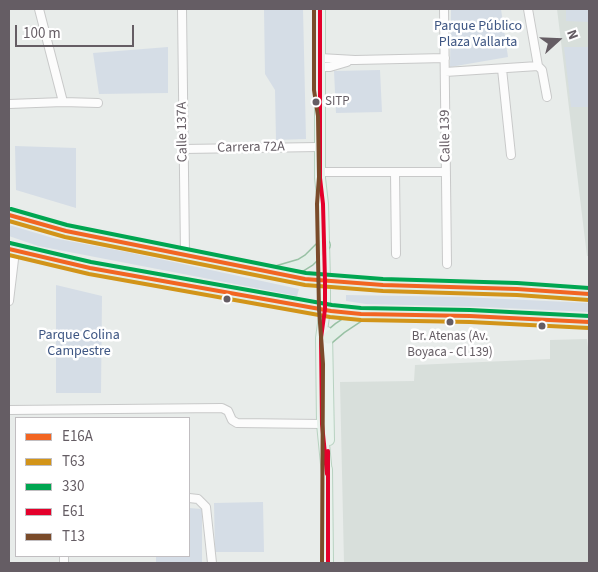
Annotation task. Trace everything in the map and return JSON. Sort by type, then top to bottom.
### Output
[{"type":"highway","points":[[9,215],[66,232],[273,273],[325,281],[589,294]]},
{"type":"highway","points":[[273,273],[300,266],[324,245]]},
{"type":"highway","points":[[12,250],[90,268],[325,310],[361,314],[470,316],[589,322]]},
{"type":"highway","points":[[328,338],[361,314]]},
{"type":"main road","points":[[320,9],[320,178],[330,424],[327,474],[328,563]]},
{"type":"main road","points":[[320,90],[324,115],[325,172],[322,204]]},
{"type":"main road","points":[[325,310],[321,338],[322,424],[327,474]]},
{"type":"street","points":[[40,9],[63,102]]},
{"type":"street","name":"Calle 137A","points":[[182,9],[185,255]]},
{"type":"street","name":"Calle 139","points":[[444,9],[447,264]]},
{"type":"street","points":[[528,9],[538,66],[542,70],[547,97]]},
{"type":"street","points":[[320,63],[354,60],[445,58]]},
{"type":"street","points":[[445,72],[538,66]]},
{"type":"street","points":[[502,68],[511,155]]},
{"type":"street","points":[[9,104],[98,103]]},
{"type":"street","name":"Carrera 72A","points":[[183,149],[320,147]]},
{"type":"street","points":[[325,172],[446,172]]},
{"type":"street","points":[[395,172],[396,254]]},
{"type":"street","points":[[9,301],[12,250]]},
{"type":"street","points":[[9,410],[222,408],[228,411],[232,420],[237,423],[322,424]]},
{"type":"street","points":[[190,498],[201,501],[206,507],[212,563]]},
{"type":"shaded area","points":[[557,9],[589,9],[589,256],[587,256]]},
{"type":"shaded area","points":[[587,339],[589,356],[589,563],[344,563],[340,382],[414,381],[415,365],[550,359],[550,340]]},
{"type":"green space","points":[[264,9],[303,9],[306,139],[276,140],[275,90],[265,74]]},
{"type":"green space","name":"Parque Público Plaza Vallarta","points":[[451,9],[501,9],[508,57],[450,67]]},
{"type":"green space","points":[[566,9],[589,9],[589,22],[566,21]]},
{"type":"green space","points":[[168,47],[168,93],[99,94],[93,53]]},
{"type":"green space","points":[[564,47],[589,47],[589,107],[571,107]]},
{"type":"green space","points":[[380,70],[382,112],[336,113],[334,71]]},
{"type":"green space","points":[[15,146],[76,148],[76,208],[16,190]]},
{"type":"green space","points":[[9,225],[53,238],[299,289],[297,296],[38,246],[9,236]]},
{"type":"green space","name":"Parque Colina Campestre","points":[[56,285],[102,296],[101,393],[56,393]]},
{"type":"green space","points":[[346,295],[463,297],[589,303],[589,312],[366,304],[346,301]]},
{"type":"green space","points":[[263,502],[264,552],[215,552],[214,503]]},
{"type":"green space","points":[[190,508],[202,509],[202,563],[156,563],[156,557],[190,557]]},
{"type":"transit line","name":"T13","points":[[314,9],[314,90],[318,116],[319,309],[323,364],[322,563]]},
{"type":"transit line","name":"E61","points":[[320,9],[320,178],[323,204],[325,281],[325,309],[321,338],[322,424],[327,474]]},
{"type":"transit line","name":"330","points":[[11,209],[67,225],[306,273],[383,279],[517,283],[589,288]]},
{"type":"transit line","name":"E16A","points":[[9,215],[66,231],[305,279],[383,285],[517,289],[589,294]]},
{"type":"transit line","name":"T63","points":[[9,221],[65,237],[305,285],[383,291],[517,295],[589,300]]},
{"type":"transit line","name":"330","points":[[10,243],[91,262],[332,305],[361,308],[470,310],[589,316]]},
{"type":"transit line","name":"E16A","points":[[9,249],[90,268],[331,311],[361,314],[470,316],[589,322]]},
{"type":"transit line","name":"T63","points":[[9,255],[89,274],[330,317],[361,320],[470,322],[589,328]]},
{"type":"transit line","name":"E61","points":[[328,451],[328,563]]},
{"type":"place","name":"SITP","points":[[316,102]]},
{"type":"place","name":"Br. Atenas (Av. Boyaca - Cl 139)","points":[[450,322]]}]
